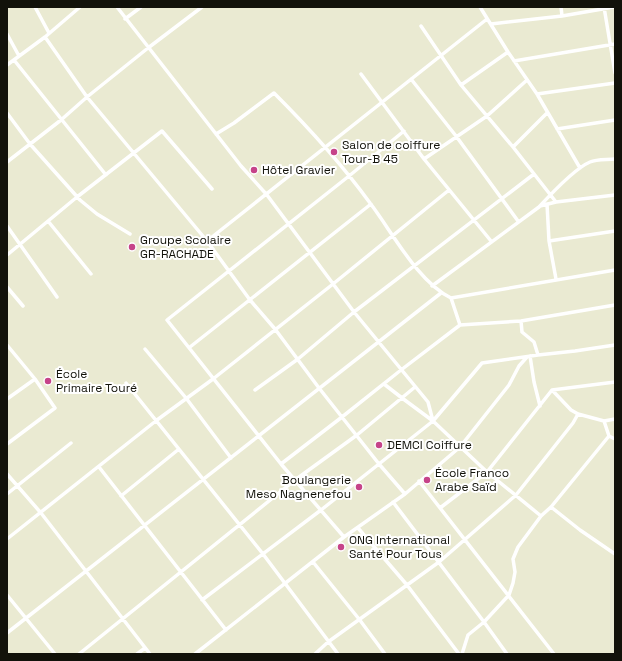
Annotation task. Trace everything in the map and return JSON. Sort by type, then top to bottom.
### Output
[{"type":"street","points":[[35,7],[49,33]]},
{"type":"street","points":[[117,7],[241,166],[266,195],[354,312],[428,402],[433,421]]},
{"type":"street","points":[[125,19],[141,7]]},
{"type":"street","points":[[7,162],[61,120],[148,48],[202,7]]},
{"type":"street","points":[[480,7],[508,52],[537,94],[580,168]]},
{"type":"street","points":[[561,7],[562,16]]},
{"type":"street","points":[[491,24],[562,16],[614,7]]},
{"type":"street","points":[[7,65],[45,37],[78,8]]},
{"type":"street","points":[[604,8],[613,44],[615,73]]},
{"type":"street","points":[[207,241],[487,19]]},
{"type":"street","points":[[421,26],[461,85],[513,147],[556,202]]},
{"type":"street","points":[[7,34],[19,56]]},
{"type":"street","points":[[45,37],[87,97],[207,241],[250,300],[275,329],[342,418],[405,494]]},
{"type":"street","points":[[514,61],[613,44]]},
{"type":"street","points":[[461,85],[508,52]]},
{"type":"street","points":[[14,60],[106,175]]},
{"type":"street","points":[[361,74],[424,159],[491,241]]},
{"type":"street","points":[[411,79],[456,136],[518,221]]},
{"type":"street","points":[[424,159],[487,116],[527,80]]},
{"type":"street","points":[[537,94],[615,82]]},
{"type":"street","points":[[216,134],[234,123],[274,93],[326,147],[371,204],[415,266],[432,286],[451,298],[615,270]]},
{"type":"street","points":[[7,113],[30,144],[77,197],[97,214],[130,234]]},
{"type":"street","points":[[513,147],[547,113]]},
{"type":"street","points":[[557,129],[615,120]]},
{"type":"street","points":[[7,255],[77,197],[162,131],[212,189]]},
{"type":"street","points":[[344,538],[280,464],[213,379],[190,347],[167,320],[404,131]]},
{"type":"street","points":[[539,207],[550,194],[580,168],[591,162],[615,158]]},
{"type":"street","points":[[254,390],[298,359],[354,312],[534,174]]},
{"type":"street","points":[[7,539],[157,420],[213,379],[449,190]]},
{"type":"street","points":[[432,286],[518,221],[539,207],[556,202],[615,194]]},
{"type":"street","points":[[190,347],[310,254],[371,204]]},
{"type":"street","points":[[547,204],[549,241],[556,279]]},
{"type":"street","points":[[48,221],[91,274]]},
{"type":"street","points":[[7,226],[57,297]]},
{"type":"street","points":[[549,241],[615,231]]},
{"type":"street","points":[[7,287],[23,306]]},
{"type":"street","points":[[7,633],[441,293]]},
{"type":"street","points":[[451,298],[460,325]]},
{"type":"street","points":[[280,464],[342,418],[460,325],[521,321],[615,305]]},
{"type":"street","points":[[521,321],[522,332],[534,342],[538,355]]},
{"type":"street","points":[[7,345],[35,379],[55,408],[7,444]]},
{"type":"street","points":[[202,600],[321,510],[433,421],[482,363],[538,355],[575,352],[615,345]]},
{"type":"street","points":[[145,348],[186,398],[231,458]]},
{"type":"street","points":[[529,357],[540,406]]},
{"type":"street","points":[[195,654],[284,583],[405,494],[460,446],[509,385],[519,366],[529,357]]},
{"type":"street","points":[[7,399],[35,379]]},
{"type":"street","points":[[440,508],[487,472],[552,390],[615,382]]},
{"type":"street","points":[[126,383],[263,554],[338,654]]},
{"type":"street","points":[[384,384],[433,421],[487,472],[541,516]]},
{"type":"street","points":[[79,654],[122,618],[240,526],[295,480],[357,435],[415,387]]},
{"type":"street","points":[[552,390],[571,410],[578,414],[604,421],[615,419]]},
{"type":"street","points":[[315,654],[328,642],[359,619],[439,562],[516,495],[573,423],[578,414]]},
{"type":"street","points":[[604,421],[609,436],[615,440]]},
{"type":"street","points":[[358,528],[407,586],[460,654],[468,635],[484,622],[509,595],[515,572],[513,559],[518,547],[541,516],[551,507],[609,436]]},
{"type":"street","points":[[7,494],[72,442]]},
{"type":"street","points":[[121,496],[179,449]]},
{"type":"street","points":[[99,467],[143,526],[226,630]]},
{"type":"street","points":[[7,474],[41,513],[150,654]]},
{"type":"street","points":[[419,481],[554,654]]},
{"type":"street","points":[[393,502],[484,622],[506,654]]},
{"type":"street","points":[[551,507],[580,530],[615,554]]},
{"type":"street","points":[[313,562],[386,654]]},
{"type":"street","points":[[7,595],[55,654]]},
{"type":"street","points":[[137,654],[145,648]]},
{"type":"place","name":"Salon de coiffure Tour-B 45","points":[[334,152]]},
{"type":"place","name":"Hôtel Gravier","points":[[254,170]]},
{"type":"place","name":"Groupe Scolaire GR-RACHADE","points":[[132,247]]},
{"type":"place","name":"École Primaire Touré","points":[[48,381]]},
{"type":"place","name":"DEMCI Coiffure","points":[[379,445]]},
{"type":"place","name":"École Franco Arabe Saïd","points":[[427,480]]},
{"type":"place","name":"Boulangerie Meso Nagnenefou","points":[[359,487]]},
{"type":"place","name":"ONG International Santé Pour Tous","points":[[341,547]]}]
